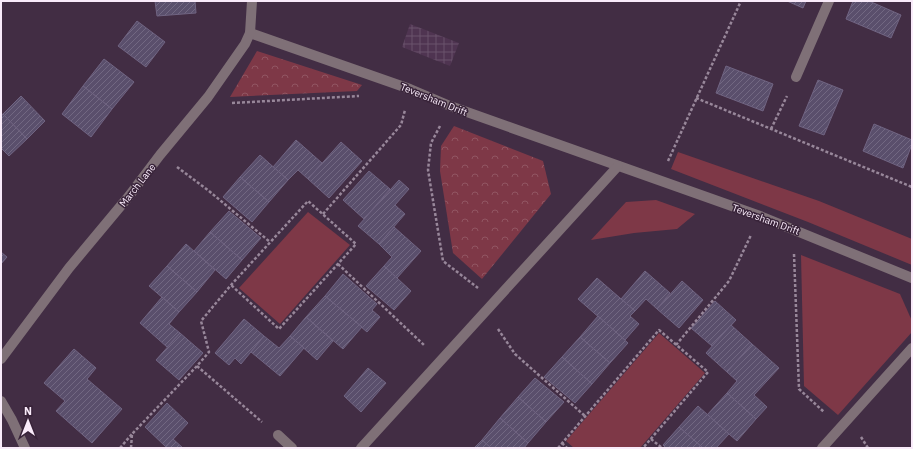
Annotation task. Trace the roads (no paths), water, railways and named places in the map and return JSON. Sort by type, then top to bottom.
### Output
[{"type":"street","name":"March Lane","points":[[1,359],[69,268],[208,97],[245,44],[250,32],[252,1]]},
{"type":"street","points":[[796,77],[829,1]]},
{"type":"street","name":"Teversham Drift","points":[[250,32],[410,89],[450,106],[760,216],[912,278]]},
{"type":"street","points":[[361,448],[618,166]]},
{"type":"street","points":[[822,448],[912,348]]},
{"type":"street","points":[[1,401],[25,448]]},
{"type":"street","points":[[278,435],[292,448]]}]
